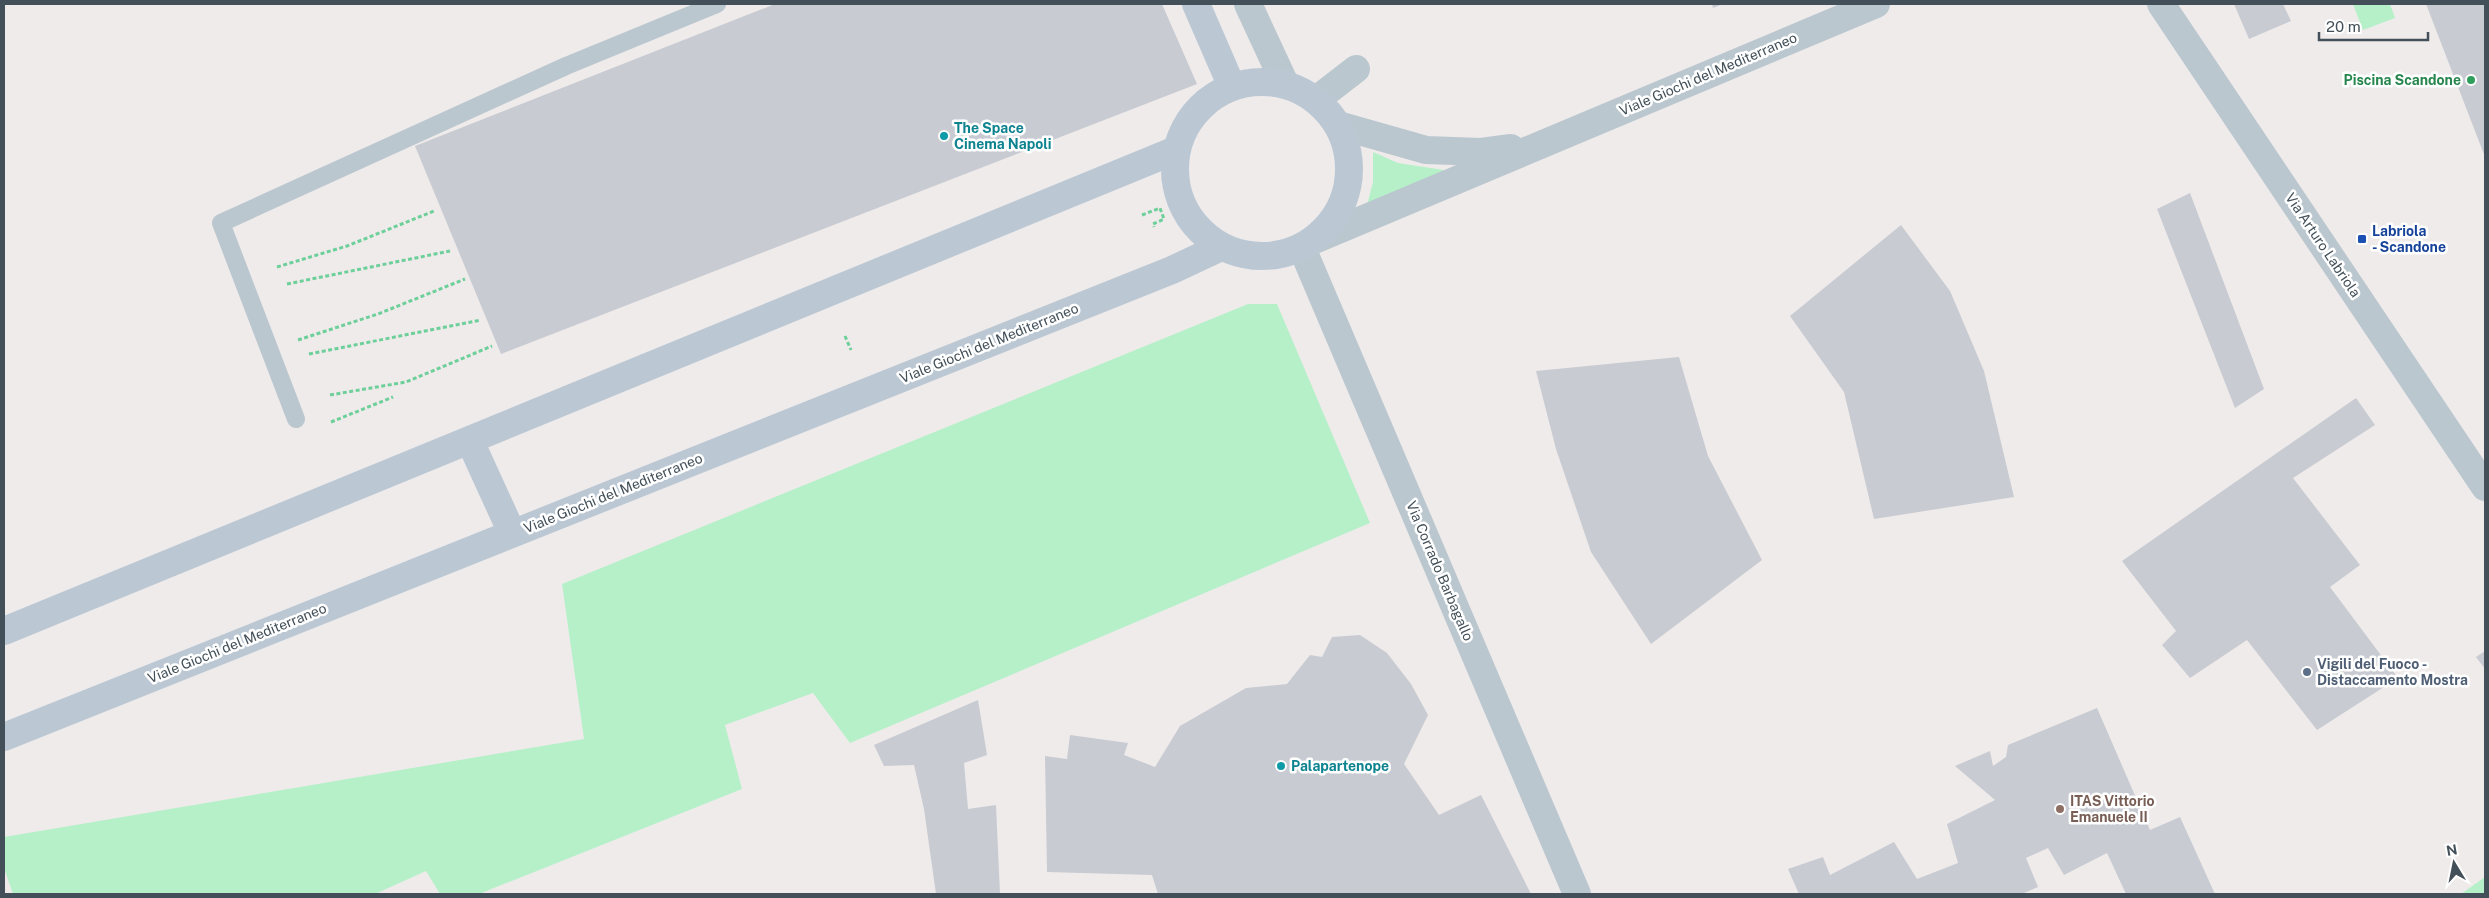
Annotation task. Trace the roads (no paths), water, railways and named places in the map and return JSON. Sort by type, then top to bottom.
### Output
[{"type":"main road","points":[[1196,4],[1232,87]]},
{"type":"main road","points":[[1258,82],[1285,84],[1316,100],[1338,125],[1349,155],[1348,187],[1336,217],[1308,244],[1276,256],[1248,256],[1221,248],[1198,230],[1182,207],[1174,179],[1176,150],[1187,123],[1206,101],[1232,87],[1258,82]]},
{"type":"main road","points":[[4,631],[1176,150]]},
{"type":"main road","name":"Viale Giochi del Mediterraneo","points":[[4,737],[1144,281],[1221,248]]},
{"type":"main road","points":[[470,441],[512,533]]},
{"type":"street","points":[[1248,4],[1285,84]]},
{"type":"street","name":"Viale Giochi del Mediterraneo","points":[[1308,244],[1876,4]]},
{"type":"street","name":"Via Arturo Labriola","points":[[2161,4],[2485,487]]},
{"type":"street","points":[[1316,100],[1356,69]]},
{"type":"street","name":"Viale Giochi del Mediterraneo","points":[[1338,125],[1426,150],[1481,152],[1539,145]]},
{"type":"street","name":"Via Corrado Barbagallo","points":[[1308,244],[1577,894]]},
{"type":"lane","points":[[296,419],[221,223],[566,66],[717,4]]},
{"type":"place","name":"Piscina Scandone","points":[[2471,80]]},
{"type":"place","name":"The Space Cinema Napoli","points":[[944,136]]},
{"type":"place","name":"Labriola - Scandone","points":[[2362,239]]},
{"type":"place","name":"Vigili del Fuoco - Distaccamento Mostra","points":[[2307,672]]},
{"type":"place","name":"Palapartenope","points":[[1281,766]]},
{"type":"place","name":"ITAS Vittorio Emanuele II","points":[[2060,809]]}]
